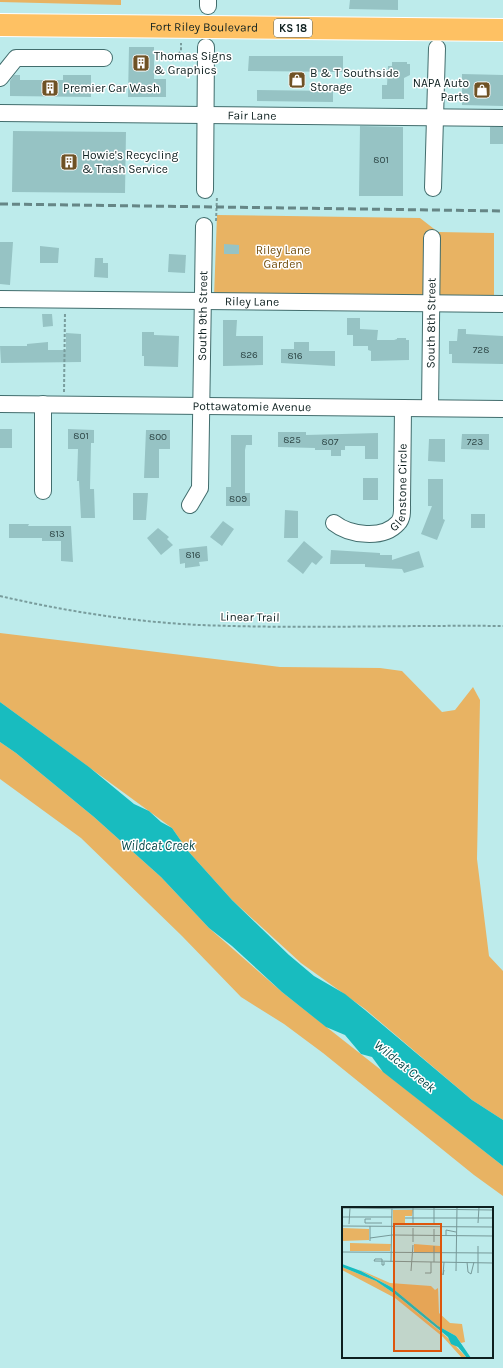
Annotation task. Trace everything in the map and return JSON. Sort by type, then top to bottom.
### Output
[{"type":"highway","name":"Fort Riley Boulevard","points":[[0,25],[503,30]]},
{"type":"street","points":[[206,47],[206,114],[211,190]]},
{"type":"street","points":[[433,188],[437,48]]},
{"type":"street","points":[[0,78],[16,58],[104,58]]},
{"type":"street","name":"Fair Lane","points":[[0,113],[503,118]]},
{"type":"street","name":"South 9th Street","points":[[190,505],[200,488],[203,301],[210,224]]},
{"type":"street","name":"South 8th Street","points":[[430,408],[432,238]]},
{"type":"street","name":"Riley Lane","points":[[0,299],[503,304]]},
{"type":"street","name":"Pottawatomie Avenue","points":[[0,404],[503,409]]},
{"type":"street","points":[[43,404],[43,491]]},
{"type":"street","name":"Glenstone Circle","points":[[334,523],[343,530],[370,534],[383,532],[398,523],[402,515],[403,408]]},
{"type":"path","points":[[178,54],[181,50],[181,43]]},
{"type":"path","points":[[210,224],[211,190]]},
{"type":"path","points":[[64,393],[65,300]]},
{"type":"path","name":"Linear Trail","points":[[0,596],[35,604],[103,615],[199,625],[503,626]]},
{"type":"green space","points":[[0,0],[121,0],[121,5],[0,2]]},
{"type":"green space","name":"Riley Lane Garden","points":[[217,215],[420,218],[438,232],[494,233],[494,300],[214,297]]},
{"type":"green space","points":[[0,633],[280,667],[380,668],[402,671],[442,712],[455,710],[473,687],[480,700],[477,859],[489,956],[503,971],[503,1120],[472,1100],[365,1009],[301,963],[232,900],[188,851],[172,828],[0,702]]},
{"type":"green space","points":[[0,742],[16,753],[94,817],[161,877],[209,928],[282,992],[503,1166],[503,1196],[474,1175],[323,1053],[284,1024],[241,997],[182,936],[81,838],[0,779]]},
{"type":"water","name":"Wildcat Creek","points":[[0,702],[89,767],[134,804],[149,811],[161,822],[172,828],[188,851],[232,900],[289,955],[314,976],[345,994],[472,1100],[503,1120],[503,1166],[383,1072],[372,1057],[361,1054],[345,1035],[326,1027],[282,992],[232,946],[209,928],[161,877],[94,817],[16,753],[0,742]]},
{"type":"building","points":[[350,0],[398,0],[398,10],[349,9]]},
{"type":"building","name":"Thomas Signs & Graphics","points":[[129,47],[154,47],[154,79],[166,79],[166,97],[128,97]]},
{"type":"building","points":[[249,56],[343,56],[343,72],[248,71]]},
{"type":"building","points":[[392,62],[407,62],[407,64],[410,64],[410,75],[404,78],[404,99],[382,99],[382,85],[387,85],[388,66],[392,66]]},
{"type":"building","name":"NAPA Auto Parts","points":[[462,74],[503,75],[503,106],[462,105]]},
{"type":"building","name":"Premier Car Wash","points":[[14,75],[20,75],[20,80],[63,80],[63,75],[91,75],[91,97],[10,96],[10,81]]},
{"type":"building","points":[[257,90],[333,91],[333,102],[257,101]]},
{"type":"building","points":[[360,126],[403,127],[403,196],[359,196]]},
{"type":"building","points":[[490,127],[503,127],[503,144],[490,144]]},
{"type":"building","name":"Howie's Recycling & Trash Service","points":[[13,131],[126,132],[125,193],[12,192]]},
{"type":"building","points":[[0,242],[13,242],[10,285],[0,284]]},
{"type":"building","points":[[224,244],[239,245],[239,254],[224,254]]},
{"type":"building","points":[[40,246],[59,248],[58,263],[40,263]]},
{"type":"building","points":[[169,254],[186,255],[185,273],[168,272]]},
{"type":"building","points":[[95,258],[103,258],[103,263],[108,263],[108,278],[94,277]]},
{"type":"building","points":[[42,314],[52,314],[53,326],[43,327]]},
{"type":"building","points":[[347,318],[360,318],[360,329],[378,330],[377,340],[406,338],[406,340],[409,340],[409,360],[371,361],[371,351],[368,350],[368,346],[353,346],[353,335],[347,335]]},
{"type":"building","points":[[223,320],[237,320],[236,336],[263,336],[263,365],[223,366]]},
{"type":"building","points":[[458,329],[466,329],[466,334],[503,336],[503,364],[452,363],[452,354],[449,354],[449,341],[457,341]]},
{"type":"building","points":[[142,332],[154,332],[154,335],[179,336],[178,367],[144,366],[144,356],[142,356]]},
{"type":"building","points":[[66,333],[81,334],[81,362],[1,363],[0,346],[27,346],[27,344],[48,342],[48,350],[66,350]]},
{"type":"building","points":[[294,342],[309,342],[309,351],[335,351],[335,366],[281,363],[281,349],[294,349]]},
{"type":"building","points":[[0,429],[12,429],[12,448],[0,448]]},
{"type":"building","points":[[68,429],[94,430],[94,443],[91,443],[90,489],[94,489],[95,518],[81,518],[79,481],[77,481],[78,449],[68,449]]},
{"type":"building","points":[[146,430],[170,430],[170,449],[159,449],[159,478],[144,478]]},
{"type":"building","points":[[278,432],[306,432],[306,435],[378,433],[378,459],[365,459],[365,446],[345,446],[345,450],[341,450],[341,456],[331,456],[331,450],[278,447]]},
{"type":"building","points":[[462,434],[489,434],[489,450],[461,449]]},
{"type":"building","points":[[231,435],[252,435],[252,445],[246,445],[245,450],[245,493],[250,493],[250,506],[226,506],[226,487],[231,487]]},
{"type":"building","points":[[429,439],[445,439],[445,462],[428,461]]},
{"type":"building","points":[[363,478],[378,478],[378,500],[363,500]]},
{"type":"building","points":[[428,479],[443,479],[443,519],[445,520],[437,540],[421,534],[432,506],[428,506]]},
{"type":"building","points":[[133,493],[148,493],[146,520],[133,520]]},
{"type":"building","points":[[285,510],[298,511],[298,538],[284,538]]},
{"type":"building","points":[[471,514],[485,514],[485,528],[471,528]]},
{"type":"building","points":[[223,521],[234,529],[222,546],[210,537]]},
{"type":"building","points":[[9,524],[29,524],[28,526],[71,526],[73,562],[61,561],[61,541],[42,541],[42,538],[9,538]]},
{"type":"building","points":[[158,528],[169,537],[167,539],[173,545],[161,555],[147,538]]},
{"type":"building","points":[[304,541],[323,557],[316,565],[312,562],[303,574],[287,561]]},
{"type":"building","points":[[207,546],[208,561],[199,562],[200,566],[185,568],[185,563],[180,564],[179,549]]},
{"type":"building","points":[[331,550],[380,553],[380,555],[392,555],[392,560],[419,551],[424,567],[404,573],[402,569],[365,567],[365,564],[330,564]]},
{"type":"railway","points":[[0,204],[503,211]]},
{"type":"place","name":"Thomas Signs & Graphics","points":[[141,63]]},
{"type":"place","name":"B & T Southside Storage","points":[[297,80]]},
{"type":"place","name":"Premier Car Wash","points":[[50,88]]},
{"type":"place","name":"NAPA Auto Parts","points":[[482,90]]},
{"type":"place","name":"Howie's Recycling & Trash Service","points":[[69,162]]}]
